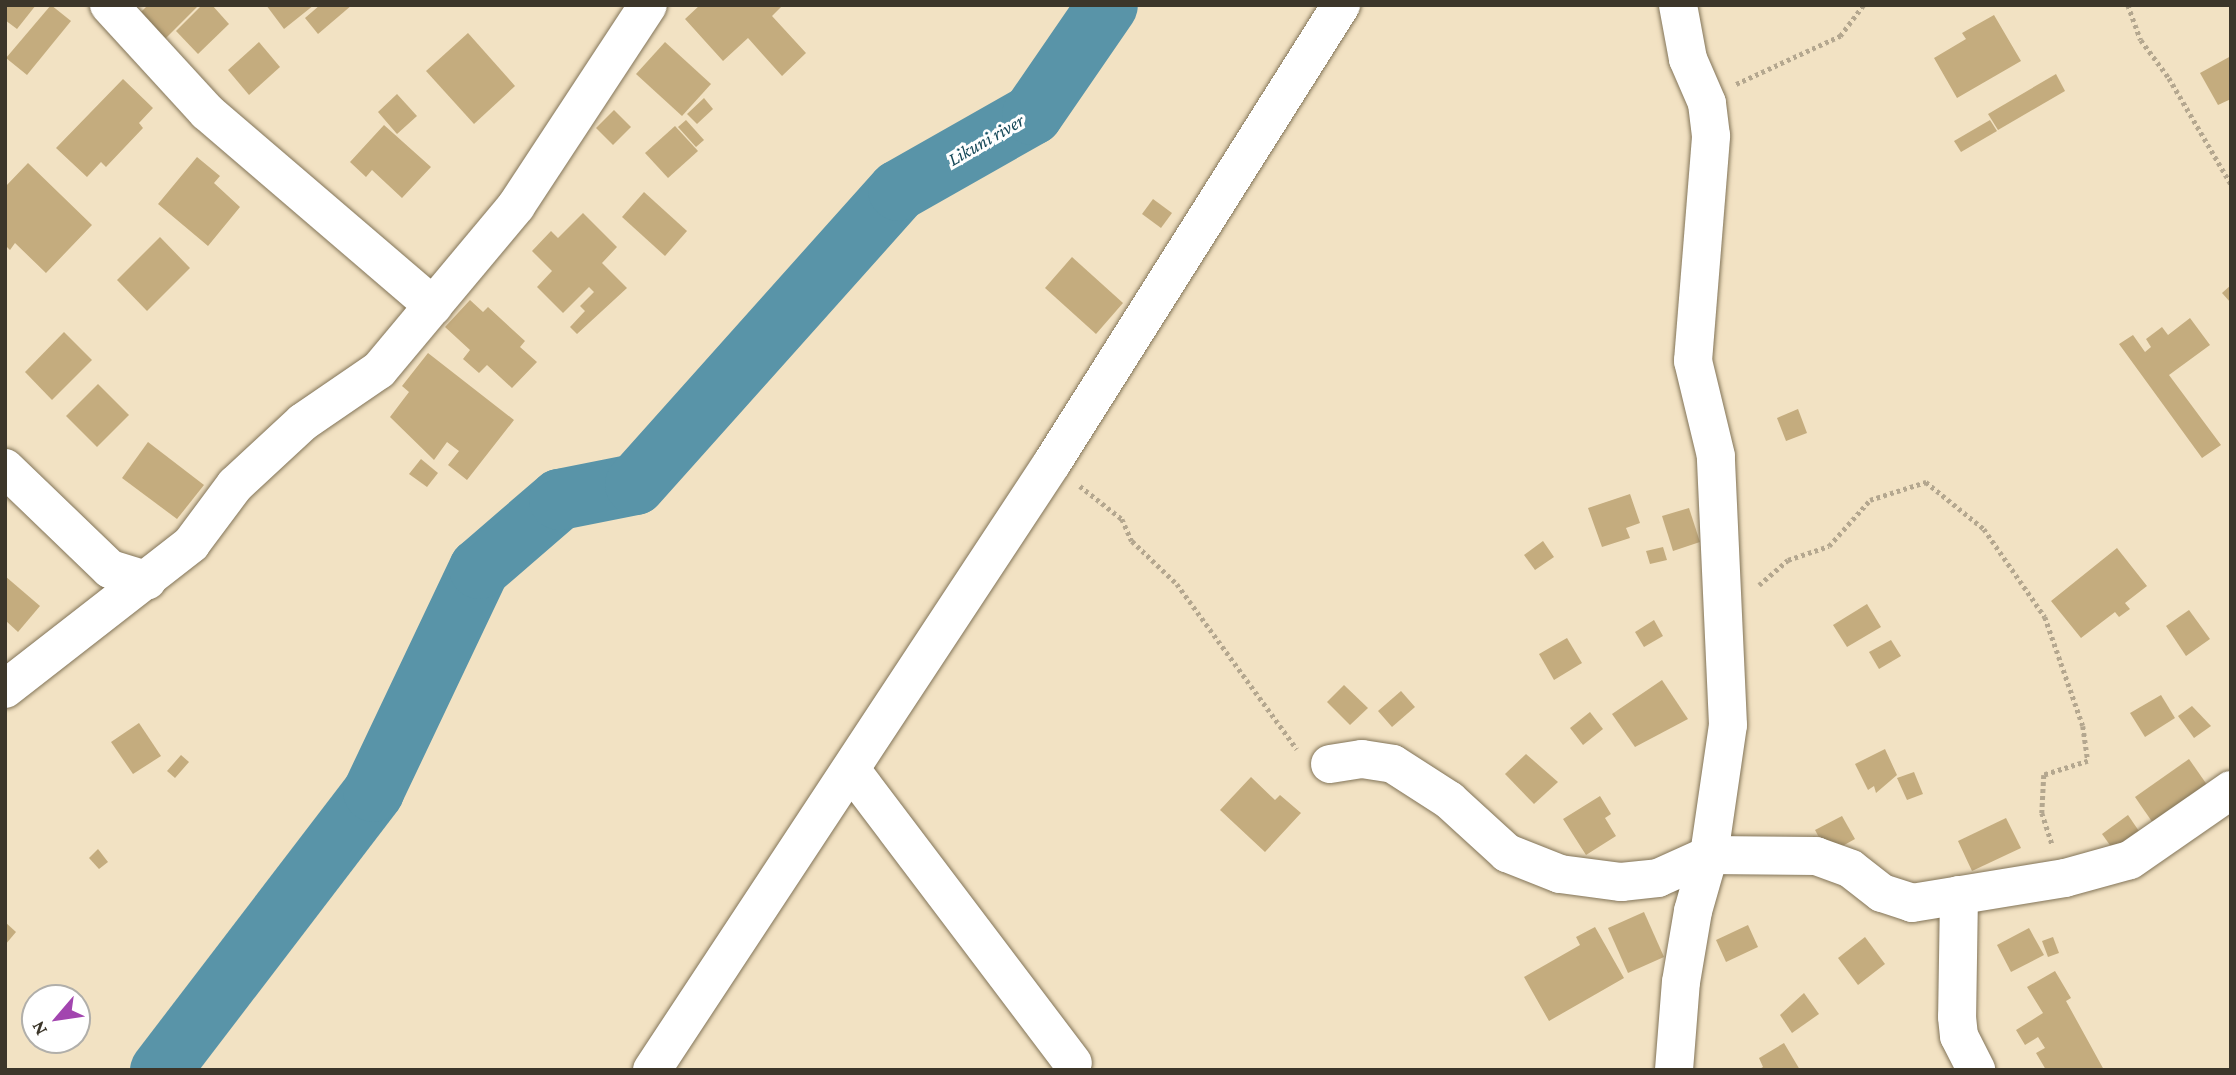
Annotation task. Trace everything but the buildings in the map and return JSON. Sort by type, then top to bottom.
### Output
[{"type":"street","points":[[109,5],[207,112],[433,306]]},
{"type":"street","points":[[5,689],[191,544],[235,485],[303,422],[379,370],[516,206],[648,5]]},
{"type":"street","points":[[652,1070],[852,771],[1052,463],[1341,5]]},
{"type":"street","points":[[1674,1070],[1693,911],[1709,855],[1728,725],[1726,605],[1716,456],[1693,361],[1711,136],[1707,103],[1688,58],[1678,5]]},
{"type":"street","points":[[5,468],[110,569],[147,580]]},
{"type":"street","points":[[1329,764],[1362,759],[1393,764],[1449,800],[1507,853],[1560,874],[1620,882],[1658,878],[1709,855],[1816,856],[1852,869],[1882,893],[1912,903],[2065,878],[2130,860],[2231,790]]},
{"type":"street","points":[[852,771],[1073,1063]]},
{"type":"street","points":[[1959,895],[1957,1017],[1959,1037],[1976,1070]]},
{"type":"path","points":[[1707,103],[1739,83],[1840,36],[1863,5]]},
{"type":"path","points":[[2129,5],[2141,40],[2169,78],[2231,184]]},
{"type":"path","points":[[1052,463],[1122,519],[1132,541],[1177,584],[1286,729],[1294,748],[1329,764]]},
{"type":"path","points":[[1726,605],[1788,560],[1829,546],[1870,500],[1926,482],[1964,513],[2013,564],[2045,617],[2083,726],[2088,761],[2044,775],[2042,813],[2065,878]]},
{"type":"waterway","name":"Likuni river","points":[[160,1070],[373,791],[479,568],[559,499],[635,484],[898,190],[1032,114],[1107,5]]}]
